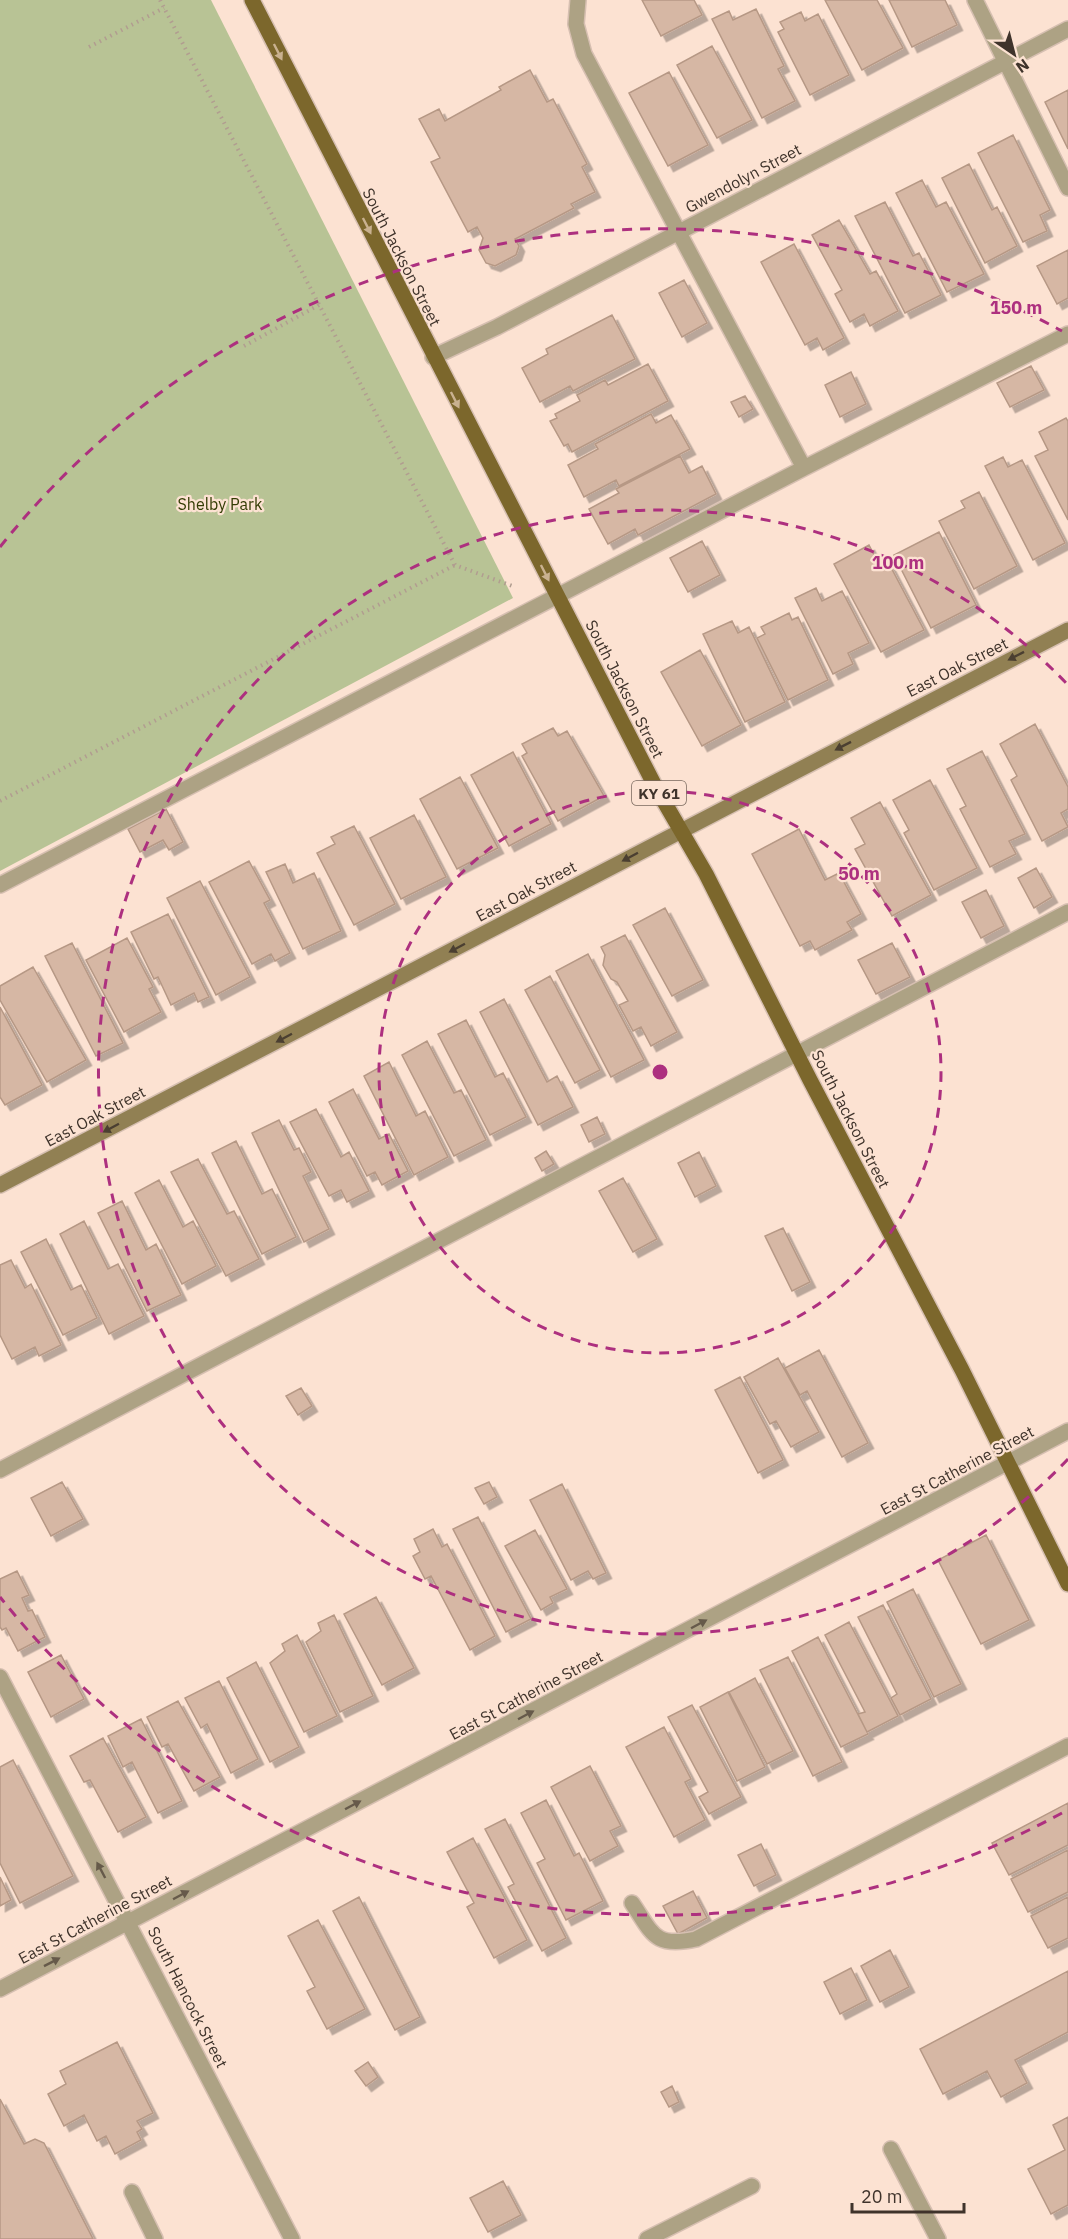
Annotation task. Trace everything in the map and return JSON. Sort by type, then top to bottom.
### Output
[{"type":"main road","name":"South Jackson Street","points":[[252,0],[654,786],[706,874],[962,1370],[1068,1584]]},
{"type":"main road","name":"East Oak Street","points":[[0,1185],[1068,630]]},
{"type":"street","points":[[578,0],[576,24],[584,54],[804,468]]},
{"type":"street","points":[[975,0],[1068,188]]},
{"type":"street","name":"Gwendolyn Street","points":[[433,357],[478,337],[1068,29]]},
{"type":"street","points":[[0,885],[804,468],[1068,334]]},
{"type":"street","points":[[0,1470],[1068,912]]},
{"type":"street","name":"East St Catherine Street","points":[[0,1989],[1068,1431]]},
{"type":"street","name":"South Hancock Street","points":[[0,1677],[292,2239]]},
{"type":"street","points":[[632,1903],[656,1937],[675,1943],[696,1939],[1068,1746]]},
{"type":"street","points":[[891,2149],[938,2239]]},
{"type":"street","points":[[646,2239],[752,2186]]},
{"type":"street","points":[[132,2192],[155,2239]]},
{"type":"path","points":[[160,0],[455,565],[524,590]]},
{"type":"path","points":[[89,47],[164,8]]},
{"type":"path","points":[[244,346],[319,305]]},
{"type":"path","points":[[0,801],[455,565]]},
{"type":"green space","name":"Shelby Park","points":[[0,0],[211,0],[513,598],[0,871]]},
{"type":"building","points":[[642,0],[694,0],[702,15],[661,36]]},
{"type":"building","points":[[825,0],[877,0],[903,48],[862,70]]},
{"type":"building","points":[[889,0],[945,0],[957,25],[912,47]]},
{"type":"building","points":[[756,9],[784,66],[778,69],[795,101],[762,118],[712,19],[729,11],[733,20]]},
{"type":"building","points":[[801,12],[805,21],[818,14],[849,75],[810,95],[778,32],[784,29],[780,22]]},
{"type":"building","points":[[712,46],[752,120],[717,138],[677,65]]},
{"type":"building","points":[[530,70],[547,102],[553,99],[587,164],[582,167],[595,192],[571,204],[574,208],[515,239],[519,246],[516,255],[495,266],[486,263],[479,250],[483,238],[477,227],[468,232],[431,162],[440,158],[419,119],[439,109],[445,121],[501,90],[499,87]]},
{"type":"building","points":[[669,72],[708,145],[668,166],[629,93]]},
{"type":"building","points":[[1068,90],[1068,149],[1045,102]]},
{"type":"building","points":[[1013,135],[1050,210],[1040,215],[1047,231],[1023,242],[978,153]]},
{"type":"building","points":[[969,164],[992,210],[997,207],[1017,246],[985,263],[942,178]]},
{"type":"building","points":[[922,180],[936,207],[946,202],[984,274],[947,292],[896,193]]},
{"type":"building","points":[[885,202],[913,256],[919,253],[941,295],[905,313],[855,216]]},
{"type":"building","points":[[839,220],[870,274],[876,271],[898,311],[870,326],[864,314],[850,322],[835,294],[842,290],[812,235]]},
{"type":"building","points":[[794,244],[844,338],[823,350],[817,338],[805,345],[761,262]]},
{"type":"building","points":[[1068,250],[1068,298],[1057,304],[1037,266]]},
{"type":"building","points":[[684,280],[707,323],[682,337],[659,293]]},
{"type":"building","points":[[612,315],[635,359],[573,391],[570,386],[540,402],[522,368],[548,354],[546,349]]},
{"type":"building","points":[[648,364],[668,401],[572,452],[568,444],[564,446],[550,421],[557,418],[555,414],[580,401],[577,395],[605,380],[608,385]]},
{"type":"building","points":[[1031,366],[1044,390],[1010,407],[997,383]]},
{"type":"building","points":[[851,372],[866,404],[840,417],[825,385]]},
{"type":"building","points":[[745,396],[753,409],[739,417],[731,402]]},
{"type":"building","points":[[651,414],[656,423],[671,415],[690,449],[619,486],[616,480],[584,497],[568,465],[598,449],[595,444]]},
{"type":"building","points":[[1066,418],[1068,421],[1068,520],[1035,456],[1048,450],[1039,432]]},
{"type":"building","points":[[680,456],[689,473],[702,466],[716,494],[638,535],[635,529],[608,544],[589,509],[619,493],[616,489]]},
{"type":"building","points":[[1003,457],[1008,467],[1022,460],[1065,543],[1033,560],[985,466]]},
{"type":"building","points":[[979,492],[1017,566],[974,589],[939,521],[965,508],[961,501]]},
{"type":"building","points":[[939,532],[976,605],[931,628],[894,555]]},
{"type":"building","points":[[702,541],[720,575],[688,592],[670,558]]},
{"type":"building","points":[[869,545],[879,564],[887,560],[924,630],[881,652],[834,564]]},
{"type":"building","points":[[816,588],[822,601],[842,591],[869,643],[848,653],[853,664],[833,674],[795,598]]},
{"type":"building","points":[[789,613],[792,620],[798,617],[828,680],[788,700],[757,638],[765,634],[761,627]]},
{"type":"building","points":[[732,621],[738,633],[749,627],[785,702],[745,722],[703,634]]},
{"type":"building","points":[[700,650],[741,725],[702,746],[661,672]]},
{"type":"building","points":[[1035,724],[1068,787],[1068,809],[1061,813],[1068,827],[1042,841],[1011,780],[1017,776],[1000,744]]},
{"type":"building","points":[[553,728],[558,736],[567,731],[604,796],[558,821],[522,756],[527,753],[522,744]]},
{"type":"building","points":[[982,751],[1025,834],[1009,841],[1016,854],[990,867],[960,809],[966,806],[947,769]]},
{"type":"building","points":[[513,752],[551,824],[509,846],[471,775]]},
{"type":"building","points":[[460,777],[498,848],[457,869],[420,799]]},
{"type":"building","points":[[930,780],[977,868],[934,890],[904,833],[909,830],[893,800]]},
{"type":"building","points":[[880,802],[931,895],[892,916],[855,849],[865,844],[851,818]]},
{"type":"building","points":[[166,809],[183,842],[169,850],[163,840],[140,852],[128,829]]},
{"type":"building","points":[[414,815],[446,877],[401,899],[370,838]]},
{"type":"building","points":[[354,826],[395,904],[354,925],[317,853],[335,844],[331,837]]},
{"type":"building","points":[[799,829],[825,880],[839,873],[861,914],[847,922],[852,930],[815,950],[810,941],[800,946],[752,854]]},
{"type":"building","points":[[249,861],[270,900],[264,903],[290,953],[275,961],[271,954],[252,964],[209,882]]},
{"type":"building","points":[[285,864],[293,883],[314,873],[341,931],[303,949],[266,872]]},
{"type":"building","points":[[1036,868],[1052,897],[1034,908],[1018,878]]},
{"type":"building","points":[[200,881],[250,977],[216,995],[167,898]]},
{"type":"building","points":[[986,890],[1004,926],[981,938],[962,902]]},
{"type":"building","points":[[665,908],[703,980],[672,996],[633,925]]},
{"type":"building","points":[[168,914],[209,997],[198,1002],[194,993],[171,1005],[158,977],[154,979],[131,932]]},
{"type":"building","points":[[625,935],[677,1032],[651,1046],[641,1027],[633,1031],[619,1005],[628,1001],[617,982],[611,979],[603,965],[605,955],[601,947]]},
{"type":"building","points":[[127,938],[153,987],[149,989],[161,1012],[124,1032],[86,960]]},
{"type":"building","points":[[72,943],[123,1043],[96,1056],[45,956]]},
{"type":"building","points":[[892,943],[910,977],[876,994],[858,960]]},
{"type":"building","points":[[588,954],[644,1060],[611,1077],[556,971]]},
{"type":"building","points":[[33,967],[86,1060],[47,1082],[0,1000],[0,986]]},
{"type":"building","points":[[550,976],[600,1070],[575,1083],[525,990]]},
{"type":"building","points":[[504,999],[547,1082],[557,1076],[573,1107],[538,1125],[480,1012]]},
{"type":"building","points":[[0,1007],[42,1085],[5,1105],[0,1097]]},
{"type":"building","points":[[466,1020],[495,1077],[503,1073],[526,1117],[490,1135],[438,1034]]},
{"type":"building","points":[[427,1041],[454,1093],[461,1090],[486,1140],[454,1156],[402,1055]]},
{"type":"building","points":[[389,1062],[416,1116],[425,1111],[448,1157],[414,1175],[364,1076]]},
{"type":"building","points":[[353,1089],[379,1139],[389,1134],[408,1171],[382,1185],[375,1172],[367,1176],[329,1102]]},
{"type":"building","points":[[316,1109],[341,1157],[349,1152],[369,1191],[347,1202],[341,1190],[329,1196],[290,1122]]},
{"type":"building","points":[[597,1117],[605,1134],[589,1142],[581,1125]]},
{"type":"building","points":[[279,1120],[294,1150],[299,1148],[311,1172],[303,1176],[329,1229],[304,1242],[252,1133]]},
{"type":"building","points":[[236,1141],[262,1194],[272,1189],[296,1237],[262,1254],[212,1153]]},
{"type":"building","points":[[546,1151],[554,1164],[542,1171],[535,1158]]},
{"type":"building","points":[[699,1152],[716,1186],[695,1197],[678,1163]]},
{"type":"building","points":[[198,1159],[227,1214],[234,1211],[259,1259],[226,1276],[171,1172]]},
{"type":"building","points":[[623,1178],[657,1239],[633,1252],[599,1191]]},
{"type":"building","points":[[159,1180],[183,1227],[193,1221],[216,1266],[182,1284],[135,1193]]},
{"type":"building","points":[[122,1201],[146,1250],[156,1244],[181,1295],[147,1311],[98,1213]]},
{"type":"building","points":[[84,1221],[108,1269],[118,1264],[144,1316],[109,1334],[60,1234]]},
{"type":"building","points":[[783,1228],[810,1282],[792,1291],[765,1236]]},
{"type":"building","points":[[46,1239],[71,1290],[81,1285],[97,1318],[63,1335],[21,1252]]},
{"type":"building","points":[[11,1260],[25,1288],[31,1284],[61,1345],[39,1356],[35,1347],[12,1359],[0,1335],[0,1265]]},
{"type":"building","points":[[819,1350],[868,1443],[842,1457],[807,1391],[800,1395],[785,1368]]},
{"type":"building","points":[[778,1358],[819,1432],[791,1447],[776,1421],[770,1424],[744,1377]]},
{"type":"building","points":[[740,1377],[783,1460],[758,1473],[715,1390]]},
{"type":"building","points":[[301,1388],[312,1406],[298,1415],[286,1396]]},
{"type":"building","points":[[62,1482],[83,1519],[51,1536],[31,1498]]},
{"type":"building","points":[[489,1482],[497,1497],[484,1504],[475,1488]]},
{"type":"building","points":[[562,1484],[606,1573],[593,1579],[588,1571],[571,1580],[530,1500]]},
{"type":"building","points":[[478,1517],[531,1619],[506,1632],[453,1529]]},
{"type":"building","points":[[433,1529],[442,1547],[447,1544],[495,1636],[470,1650],[431,1576],[425,1579],[413,1556],[420,1552],[414,1539]]},
{"type":"building","points":[[535,1530],[567,1589],[550,1597],[553,1603],[541,1610],[505,1546]]},
{"type":"building","points":[[986,1535],[1029,1620],[981,1644],[938,1560]]},
{"type":"building","points":[[17,1571],[29,1595],[22,1598],[28,1611],[32,1610],[45,1637],[18,1651],[6,1628],[2,1630],[0,1627],[0,1579]]},
{"type":"building","points":[[913,1589],[961,1684],[934,1697],[887,1602]]},
{"type":"building","points":[[376,1597],[414,1668],[382,1685],[344,1614]]},
{"type":"building","points":[[883,1605],[931,1699],[900,1715],[891,1698],[897,1694],[858,1617]]},
{"type":"building","points":[[334,1615],[373,1696],[340,1712],[306,1642],[321,1631],[318,1623]]},
{"type":"building","points":[[849,1622],[898,1716],[867,1732],[858,1714],[865,1712],[825,1635]]},
{"type":"building","points":[[297,1635],[337,1716],[304,1732],[270,1663],[285,1651],[282,1644]]},
{"type":"building","points":[[818,1637],[868,1734],[841,1747],[792,1651]]},
{"type":"building","points":[[61,1655],[84,1699],[51,1717],[28,1672]]},
{"type":"building","points":[[788,1657],[842,1762],[813,1776],[760,1670]]},
{"type":"building","points":[[256,1662],[299,1747],[270,1762],[227,1678]]},
{"type":"building","points":[[755,1678],[793,1751],[767,1764],[729,1692]]},
{"type":"building","points":[[219,1681],[258,1759],[231,1773],[207,1724],[201,1728],[185,1698]]},
{"type":"building","points":[[728,1692],[765,1767],[737,1781],[700,1707]]},
{"type":"building","points":[[178,1701],[220,1777],[194,1791],[168,1744],[162,1747],[147,1717]]},
{"type":"building","points":[[692,1705],[741,1797],[709,1814],[699,1797],[708,1792],[668,1717]]},
{"type":"building","points":[[141,1719],[182,1801],[158,1813],[132,1762],[123,1767],[108,1736]]},
{"type":"building","points":[[664,1727],[691,1779],[685,1782],[705,1820],[674,1837],[626,1747]]},
{"type":"building","points":[[103,1738],[146,1817],[118,1832],[90,1780],[84,1782],[70,1756]]},
{"type":"building","points":[[13,1760],[73,1876],[20,1903],[0,1863],[0,1767]]},
{"type":"building","points":[[590,1766],[621,1826],[610,1831],[618,1846],[590,1861],[551,1787]]},
{"type":"building","points":[[546,1800],[574,1856],[579,1853],[603,1901],[566,1920],[537,1863],[545,1859],[521,1813]]},
{"type":"building","points":[[1068,1803],[1068,1845],[1009,1875],[992,1843]]},
{"type":"building","points":[[505,1819],[566,1938],[542,1951],[508,1887],[514,1884],[485,1829]]},
{"type":"building","points":[[473,1838],[527,1940],[494,1958],[467,1907],[474,1903],[447,1852]]},
{"type":"building","points":[[761,1844],[776,1875],[754,1886],[738,1855]]},
{"type":"building","points":[[1068,1850],[1068,1892],[1028,1912],[1011,1879]]},
{"type":"building","points":[[0,1877],[11,1900],[0,1906]]},
{"type":"building","points":[[693,1891],[707,1918],[678,1934],[663,1906]]},
{"type":"building","points":[[359,1897],[420,2017],[395,2030],[333,1911]]},
{"type":"building","points":[[1068,1897],[1068,1938],[1048,1948],[1031,1916]]},
{"type":"building","points":[[318,1920],[365,2009],[327,2029],[307,1991],[315,1987],[288,1936]]},
{"type":"building","points":[[890,1950],[909,1987],[880,2002],[861,1966]]},
{"type":"building","points":[[851,1968],[867,2000],[840,2014],[824,1982]]},
{"type":"building","points":[[1068,1971],[1068,2032],[1015,2060],[1027,2083],[1001,2097],[987,2071],[943,2094],[920,2049]]},
{"type":"building","points":[[117,2042],[153,2113],[137,2121],[142,2129],[137,2132],[141,2140],[115,2154],[106,2136],[97,2141],[84,2115],[64,2126],[48,2094],[66,2084],[60,2071]]},
{"type":"building","points":[[368,2062],[378,2077],[366,2086],[355,2071]]},
{"type":"building","points":[[672,2086],[679,2102],[669,2107],[661,2092]]},
{"type":"building","points":[[0,2099],[24,2144],[35,2139],[44,2143],[93,2239],[0,2239]]},
{"type":"building","points":[[1068,2117],[1068,2205],[1051,2214],[1028,2169],[1065,2150],[1053,2125]]},
{"type":"building","points":[[503,2181],[521,2215],[488,2232],[470,2198]]}]
